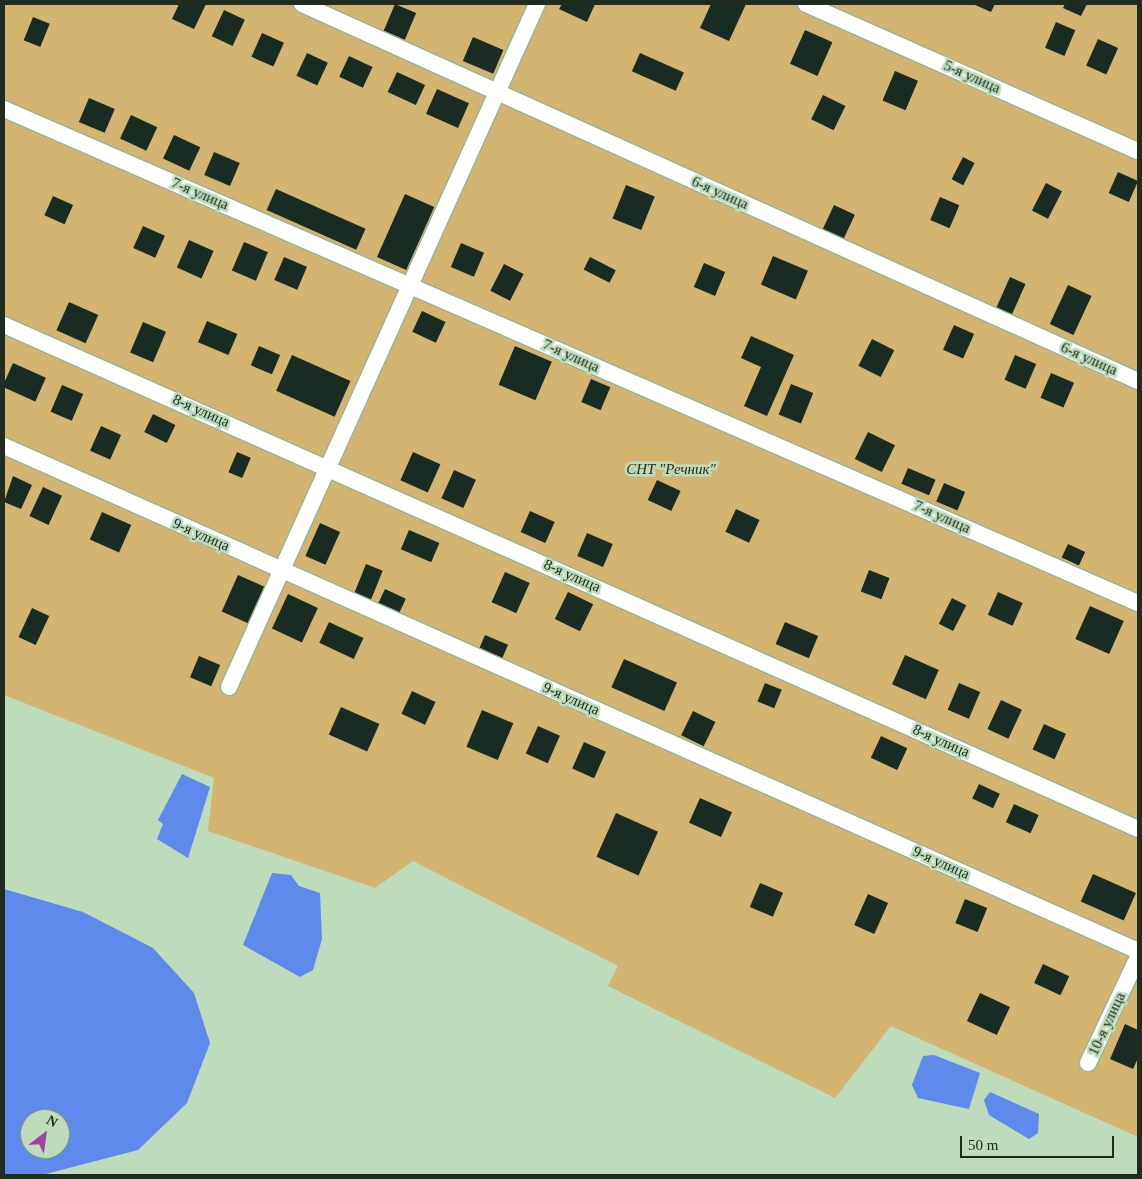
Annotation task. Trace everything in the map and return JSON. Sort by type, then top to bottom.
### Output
[{"type":"street","name":"6-я улица","points":[[302,4],[497,94],[1138,381]]},
{"type":"street","points":[[229,687],[412,286],[537,4]]},
{"type":"street","name":"5-я улица","points":[[806,4],[1138,150]]},
{"type":"street","name":"7-я улица","points":[[4,109],[1138,603]]},
{"type":"street","name":"8-я улица","points":[[4,325],[329,467],[1138,829]]},
{"type":"street","name":"9-я улица","points":[[4,446],[281,571],[1138,951]]},
{"type":"street","name":"10-я улица","points":[[1088,1063],[1138,957]]},
{"type":"green space","name":"СНТ \"Речник\"","points":[[4,4],[1138,4],[1138,1137],[891,1026],[835,1098],[608,986],[618,966],[413,861],[375,888],[208,831],[214,778],[4,695]]},
{"type":"water","points":[[182,774],[210,787],[188,858],[157,839],[163,824],[158,820]]},
{"type":"water","points":[[272,873],[291,875],[299,886],[320,893],[322,939],[313,970],[300,977],[243,945]]},
{"type":"water","points":[[4,889],[83,912],[153,948],[194,993],[210,1043],[187,1103],[138,1150],[42,1175],[4,1175]]},
{"type":"water","points":[[934,1055],[980,1073],[969,1109],[918,1098],[912,1085],[923,1056]]},
{"type":"water","points":[[990,1092],[1039,1114],[1038,1133],[1029,1139],[989,1115],[984,1100]]},
{"type":"building","points":[[179,4],[206,4],[194,29],[172,19]]},
{"type":"building","points":[[395,4],[416,13],[405,40],[384,31]]},
{"type":"building","points":[[562,4],[595,4],[587,22],[559,9]]},
{"type":"building","points":[[711,4],[746,4],[729,41],[700,28]]},
{"type":"building","points":[[973,4],[995,4],[991,12]]},
{"type":"building","points":[[1065,4],[1087,4],[1081,16],[1063,8]]},
{"type":"building","points":[[224,10],[245,20],[233,46],[212,36]]},
{"type":"building","points":[[33,17],[50,24],[40,47],[24,40]]},
{"type":"building","points":[[1056,22],[1075,30],[1064,56],[1045,48]]},
{"type":"building","points":[[805,30],[832,42],[817,76],[790,64]]},
{"type":"building","points":[[262,33],[284,43],[273,67],[251,57]]},
{"type":"building","points":[[473,37],[503,50],[493,74],[463,61]]},
{"type":"building","points":[[1098,39],[1118,48],[1106,74],[1086,65]]},
{"type":"building","points":[[307,53],[328,63],[317,85],[296,76]]},
{"type":"building","points":[[640,53],[684,73],[676,91],[632,71]]},
{"type":"building","points":[[349,56],[373,67],[363,88],[339,77]]},
{"type":"building","points":[[895,71],[918,81],[906,110],[882,100]]},
{"type":"building","points":[[397,72],[425,85],[416,105],[388,92]]},
{"type":"building","points":[[437,89],[469,103],[458,128],[426,114]]},
{"type":"building","points":[[823,95],[845,106],[834,130],[811,119]]},
{"type":"building","points":[[89,98],[115,109],[105,133],[79,122]]},
{"type":"building","points":[[131,115],[157,127],[146,151],[120,139]]},
{"type":"building","points":[[174,135],[200,147],[189,171],[163,159]]},
{"type":"building","points":[[214,152],[240,163],[230,186],[204,175]]},
{"type":"building","points":[[963,157],[975,163],[963,185],[952,179]]},
{"type":"building","points":[[1118,172],[1138,181],[1129,202],[1109,193]]},
{"type":"building","points":[[1046,183],[1062,191],[1048,219],[1032,211]]},
{"type":"building","points":[[626,185],[655,197],[641,230],[613,218]]},
{"type":"building","points":[[276,189],[366,229],[356,250],[267,210]]},
{"type":"building","points":[[405,194],[434,207],[406,270],[377,257]]},
{"type":"building","points":[[53,196],[73,205],[65,224],[44,215]]},
{"type":"building","points":[[940,197],[959,205],[950,228],[930,220]]},
{"type":"building","points":[[834,205],[855,215],[843,239],[823,229]]},
{"type":"building","points":[[143,226],[165,236],[155,258],[133,248]]},
{"type":"building","points":[[189,240],[214,251],[201,278],[177,267]]},
{"type":"building","points":[[244,242],[268,252],[256,281],[232,271]]},
{"type":"building","points":[[461,243],[484,253],[474,277],[451,267]]},
{"type":"building","points":[[773,256],[808,271],[796,299],[761,285]]},
{"type":"building","points":[[284,257],[307,267],[297,290],[274,280]]},
{"type":"building","points":[[590,257],[616,270],[609,283],[584,269]]},
{"type":"building","points":[[704,263],[725,272],[715,296],[694,287]]},
{"type":"building","points":[[504,264],[524,274],[510,301],[490,291]]},
{"type":"building","points":[[1010,277],[1026,284],[1012,315],[996,308]]},
{"type":"building","points":[[1068,285],[1092,296],[1073,335],[1050,324]]},
{"type":"building","points":[[69,302],[98,315],[86,343],[56,330]]},
{"type":"building","points":[[422,311],[446,322],[436,343],[412,332]]},
{"type":"building","points":[[207,321],[237,334],[228,355],[198,342]]},
{"type":"building","points":[[143,322],[166,332],[153,362],[130,352]]},
{"type":"building","points":[[954,325],[974,334],[963,359],[943,350]]},
{"type":"building","points":[[751,336],[794,355],[767,416],[744,406],[761,367],[741,358]]},
{"type":"building","points":[[872,339],[894,350],[881,377],[858,366]]},
{"type":"building","points":[[259,346],[280,355],[272,374],[251,365]]},
{"type":"building","points":[[515,346],[552,362],[535,400],[499,385]]},
{"type":"building","points":[[292,355],[350,381],[335,417],[276,391]]},
{"type":"building","points":[[1015,355],[1036,364],[1026,389],[1004,380]]},
{"type":"building","points":[[13,363],[46,378],[35,401],[4,387]]},
{"type":"building","points":[[1051,373],[1074,383],[1063,408],[1040,398]]},
{"type":"building","points":[[591,379],[610,387],[601,410],[581,402]]},
{"type":"building","points":[[791,384],[813,393],[801,424],[779,415]]},
{"type":"building","points":[[62,385],[83,394],[72,421],[51,412]]},
{"type":"building","points":[[153,414],[175,425],[167,443],[144,432]]},
{"type":"building","points":[[101,426],[121,435],[110,460],[90,451]]},
{"type":"building","points":[[868,432],[895,445],[882,472],[855,459]]},
{"type":"building","points":[[237,452],[251,458],[242,478],[228,472]]},
{"type":"building","points":[[413,452],[440,464],[428,493],[400,480]]},
{"type":"building","points":[[908,468],[936,480],[929,495],[901,484]]},
{"type":"building","points":[[454,470],[476,480],[463,508],[441,498]]},
{"type":"building","points":[[13,476],[32,485],[21,509],[4,502]]},
{"type":"building","points":[[657,480],[681,491],[671,511],[648,500]]},
{"type":"building","points":[[944,483],[965,492],[957,510],[936,501]]},
{"type":"building","points":[[43,487],[62,496],[49,525],[29,516]]},
{"type":"building","points":[[736,509],[760,520],[749,543],[725,532]]},
{"type":"building","points":[[530,511],[555,522],[545,543],[521,532]]},
{"type":"building","points":[[102,512],[131,525],[119,552],[90,539]]},
{"type":"building","points":[[320,523],[340,532],[325,565],[305,556]]},
{"type":"building","points":[[409,530],[439,543],[431,562],[401,549]]},
{"type":"building","points":[[587,533],[613,544],[603,567],[577,556]]},
{"type":"building","points":[[1068,544],[1085,552],[1079,566],[1062,558]]},
{"type":"building","points":[[366,564],[383,571],[369,604],[353,597]]},
{"type":"building","points":[[869,570],[890,578],[881,599],[861,591]]},
{"type":"building","points":[[505,572],[530,583],[516,613],[492,602]]},
{"type":"building","points":[[238,575],[265,587],[249,624],[222,612]]},
{"type":"building","points":[[385,589],[406,599],[398,615],[377,605]]},
{"type":"building","points":[[568,592],[593,604],[580,631],[555,619]]},
{"type":"building","points":[[998,592],[1023,603],[1012,626],[988,615]]},
{"type":"building","points":[[288,594],[318,608],[302,642],[272,628]]},
{"type":"building","points":[[952,598],[966,605],[953,631],[939,624]]},
{"type":"building","points":[[1090,606],[1124,621],[1109,654],[1075,639]]},
{"type":"building","points":[[32,608],[49,616],[36,645],[18,637]]},
{"type":"building","points":[[329,622],[363,638],[354,659],[319,643]]},
{"type":"building","points":[[785,622],[818,636],[809,658],[776,644]]},
{"type":"building","points":[[485,635],[508,645],[501,660],[478,651]]},
{"type":"building","points":[[905,655],[939,670],[926,699],[892,684]]},
{"type":"building","points":[[199,656],[220,665],[211,686],[190,677]]},
{"type":"building","points":[[624,659],[677,683],[664,711],[611,687]]},
{"type":"building","points":[[765,683],[782,690],[774,708],[758,702]]},
{"type":"building","points":[[959,683],[980,692],[969,719],[948,710]]},
{"type":"building","points":[[412,691],[436,702],[425,725],[401,714]]},
{"type":"building","points":[[1001,700],[1022,710],[1008,739],[987,729]]},
{"type":"building","points":[[341,707],[379,724],[367,751],[329,734]]},
{"type":"building","points":[[482,710],[513,723],[498,760],[466,747]]},
{"type":"building","points":[[693,711],[715,722],[704,746],[681,735]]},
{"type":"building","points":[[1044,724],[1066,734],[1055,759],[1033,750]]},
{"type":"building","points":[[538,726],[560,736],[548,763],[526,753]]},
{"type":"building","points":[[881,736],[907,748],[897,770],[871,758]]},
{"type":"building","points":[[584,742],[606,752],[594,778],[572,768]]},
{"type":"building","points":[[979,784],[1000,794],[993,808],[972,799]]},
{"type":"building","points":[[700,798],[732,812],[721,837],[689,823]]},
{"type":"building","points":[[1014,804],[1039,815],[1031,833],[1006,822]]},
{"type":"building","points":[[616,813],[658,832],[638,876],[596,857]]},
{"type":"building","points":[[1093,874],[1136,893],[1124,921],[1081,901]]},
{"type":"building","points":[[760,883],[783,893],[773,917],[750,907]]},
{"type":"building","points":[[868,894],[888,903],[874,934],[854,925]]},
{"type":"building","points":[[965,899],[987,908],[978,932],[955,923]]},
{"type":"building","points":[[1043,964],[1069,976],[1060,995],[1034,983]]},
{"type":"building","points":[[980,993],[1010,1007],[997,1035],[967,1021]]},
{"type":"building","points":[[1125,1024],[1138,1030],[1138,1058],[1133,1069],[1110,1059]]}]
